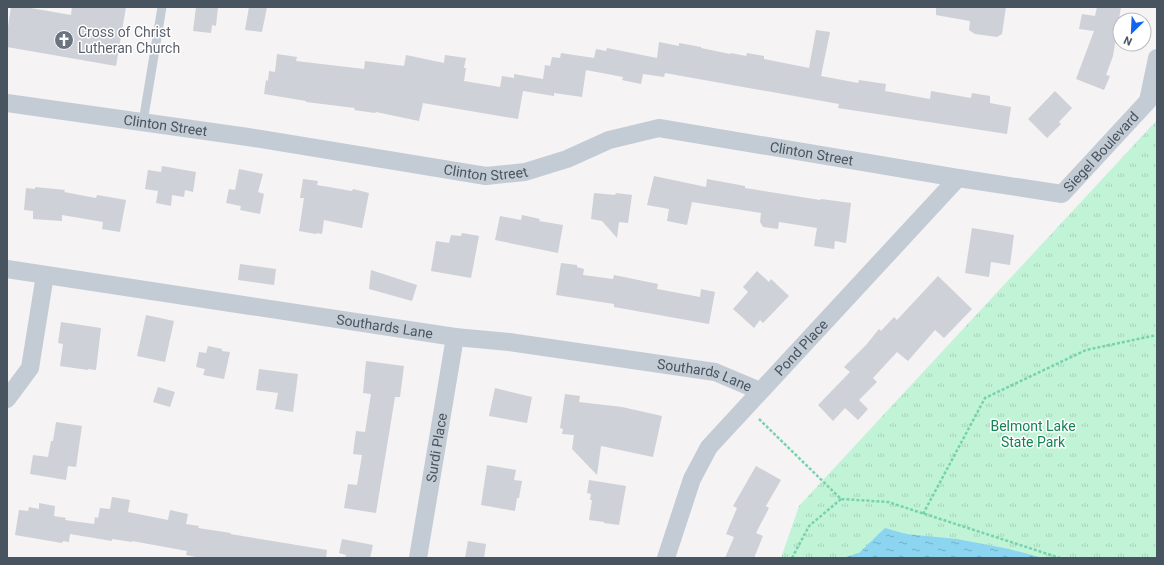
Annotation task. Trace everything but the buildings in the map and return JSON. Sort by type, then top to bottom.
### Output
[{"type":"street","name":"Siegel Boulevard","points":[[958,178],[1062,194],[1148,101],[1157,58]]},
{"type":"street","name":"Clinton Street","points":[[7,103],[256,138],[486,176],[525,172],[567,159],[608,140],[659,128],[958,178]]},
{"type":"street","name":"Pond Place","points":[[666,558],[692,479],[709,447],[958,178]]},
{"type":"street","name":"Southards Lane","points":[[7,269],[455,337],[509,342],[715,372],[760,391]]},
{"type":"street","points":[[7,399],[30,368],[45,275]]},
{"type":"street","name":"Surdi Place","points":[[418,558],[455,337]]},
{"type":"lane","points":[[143,122],[162,7]]},
{"type":"path","points":[[923,514],[985,398],[1086,350],[1157,335]]},
{"type":"path","points":[[746,406],[841,499],[888,502],[1060,558]]},
{"type":"path","points":[[792,558],[809,526],[841,499]]},
{"type":"green space","name":"Belmont Lake State Park","points":[[1157,120],[1157,558],[781,558],[799,506]]},
{"type":"water","points":[[885,528],[906,534],[957,539],[1009,549],[1043,558],[843,558],[859,553]]},
{"type":"place","name":"Cross of Christ Lutheran Church","points":[[64,40]]}]
